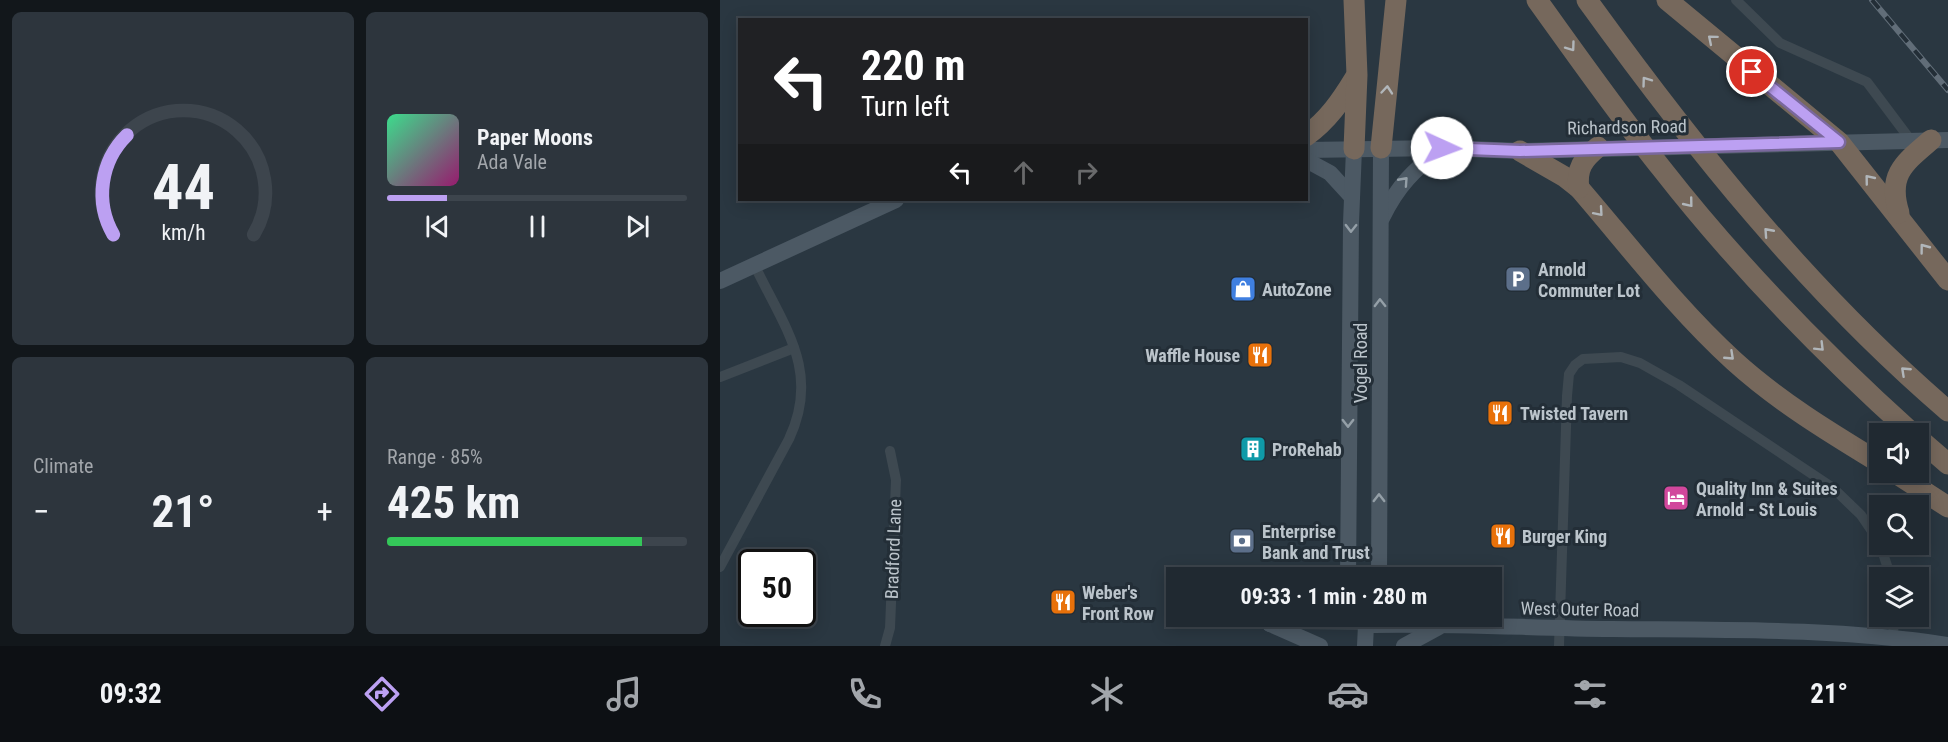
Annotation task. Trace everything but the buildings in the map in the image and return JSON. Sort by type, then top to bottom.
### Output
[{"type":"highway","points":[[1354,0],[1357,75],[1354,149]]},
{"type":"highway","points":[[1381,148],[1396,0]]},
{"type":"highway","points":[[1537,0],[1662,169],[1725,244],[1823,349],[1901,423]]},
{"type":"highway","points":[[1587,0],[1672,117],[1757,219],[1847,316],[1948,411]]},
{"type":"highway","points":[[1667,0],[1839,142],[1948,279]]},
{"type":"highway","points":[[1308,135],[1320,126],[1339,105],[1357,75]]},
{"type":"highway","points":[[1900,217],[1894,197],[1898,173],[1906,161],[1934,140]]},
{"type":"highway","points":[[1520,151],[1565,177],[1579,188],[1694,319],[1735,362],[1792,407],[1869,456]]},
{"type":"highway","points":[[1579,188],[1577,175],[1585,152]]},
{"type":"highway","points":[[1929,448],[1948,464]]},
{"type":"highway","points":[[1911,483],[1948,507]]},
{"type":"main road","name":"Richardson Road","points":[[1308,150],[1442,148],[1585,152],[1781,143],[1934,140]]},
{"type":"main road","name":"Vogel Road","points":[[1379,567],[1381,148]]},
{"type":"main road","points":[[1379,224],[1394,193],[1407,177],[1442,148]]},
{"type":"main road","name":"Vogel Road","points":[[1348,567],[1354,149]]},
{"type":"main road","points":[[1308,161],[1330,173],[1352,197]]},
{"type":"main road","points":[[720,281],[894,201]]},
{"type":"main road","points":[[1342,567],[1348,537]]},
{"type":"main road","points":[[1379,539],[1387,567]]},
{"type":"main road","name":"West Outer Road","points":[[1502,625],[1559,629],[1806,631],[1893,637],[1948,645]]},
{"type":"main road","points":[[1277,627],[1320,646]]},
{"type":"main road","points":[[1365,646],[1366,627]]},
{"type":"main road","points":[[1404,646],[1431,627]]},
{"type":"street","points":[[1736,0],[1780,43],[1867,82],[1934,140]]},
{"type":"street","points":[[720,566],[798,420],[803,382],[794,348],[755,266]]},
{"type":"street","points":[[720,378],[794,348]]},
{"type":"street","points":[[1559,646],[1567,396],[1569,374],[1575,364],[1583,359],[1611,357],[1631,359],[1679,385],[1833,488],[1862,515],[1869,526]]},
{"type":"street","name":"Bradford Lane","points":[[885,646],[890,628],[896,480],[890,451]]},
{"type":"street","points":[[1893,627],[1893,637]]},
{"type":"railway","points":[[1872,0],[1948,90]]},
{"type":"place","name":"Arnold Commuter Lot","points":[[1518,279]]},
{"type":"place","name":"AutoZone","points":[[1243,289]]},
{"type":"place","name":"Waffle House","points":[[1260,355]]},
{"type":"place","name":"Twisted Tavern","points":[[1500,413]]},
{"type":"place","name":"ProRehab","points":[[1253,449]]},
{"type":"place","name":"Quality Inn & Suites Arnold - St Louis","points":[[1676,498]]},
{"type":"place","name":"Burger King","points":[[1503,536]]},
{"type":"place","name":"Enterprise Bank and Trust","points":[[1242,541]]},
{"type":"place","name":"Weber's Front Row","points":[[1063,602]]},
{"type":"route","points":[[1442,148],[1520,151],[1839,142],[1752,72]]}]
